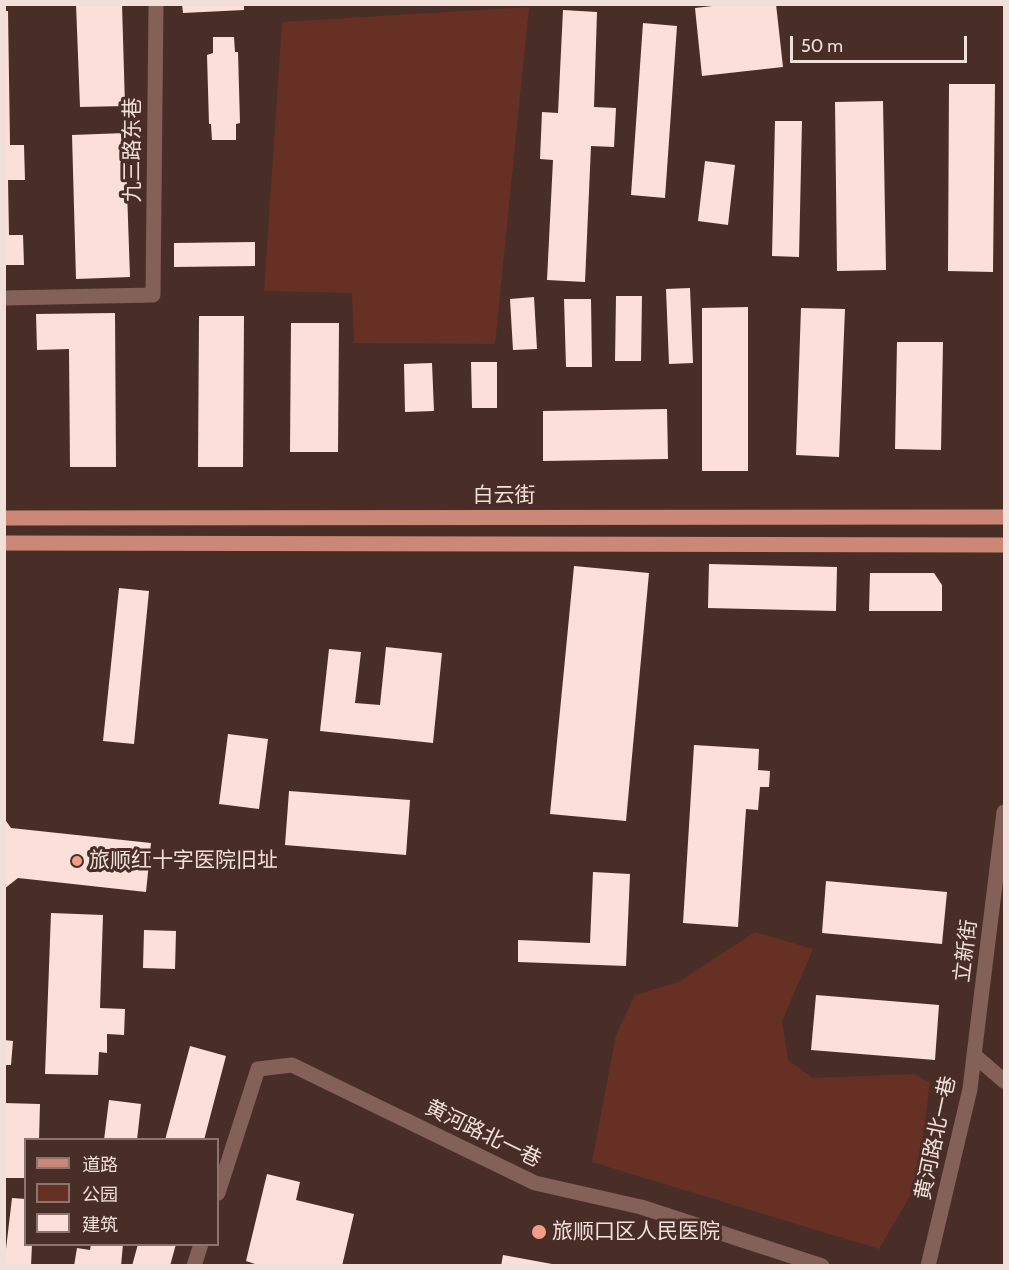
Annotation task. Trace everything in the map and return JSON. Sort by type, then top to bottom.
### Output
[{"type":"main road","name":"白云街","points":[[4,518],[1005,518]]},
{"type":"main road","points":[[4,543],[1005,545]]},
{"type":"street","name":"九三路东巷","points":[[4,298],[153,295],[156,4]]},
{"type":"street","name":"立新街","points":[[974,1055],[1005,812]]},
{"type":"street","points":[[974,1055],[1005,1081]]},
{"type":"street","name":"黄河路北一巷","points":[[928,1266],[970,1089],[974,1055]]},
{"type":"street","name":"黄河路北一巷","points":[[219,1190],[258,1069],[292,1065],[535,1184],[641,1207],[822,1266]]},
{"type":"street","points":[[194,1266],[201,1246]]},
{"type":"green space","points":[[529,7],[495,344],[354,343],[352,293],[264,291],[282,22]]},
{"type":"green space","points":[[755,932],[813,949],[782,1021],[788,1060],[813,1078],[914,1074],[930,1083],[917,1184],[879,1249],[592,1162],[616,1035],[635,995],[679,982]]},
{"type":"building","points":[[76,4],[122,4],[125,106],[80,107]]},
{"type":"building","points":[[182,4],[244,4],[244,10],[183,13]]},
{"type":"building","points":[[730,4],[776,4],[783,67],[702,76],[695,8]]},
{"type":"building","points":[[563,10],[597,12],[594,107],[616,108],[614,147],[591,146],[585,282],[547,280],[553,160],[540,159],[542,112],[558,113]]},
{"type":"building","points":[[4,11],[8,11],[10,145],[24,145],[25,180],[8,180],[9,235],[23,235],[24,265],[4,265]]},
{"type":"building","points":[[643,23],[677,26],[665,198],[631,195]]},
{"type":"building","points":[[213,37],[234,37],[235,52],[238,52],[240,123],[236,124],[236,140],[212,140],[211,124],[209,124],[207,55],[213,53]]},
{"type":"building","points":[[949,84],[995,84],[993,272],[948,271]]},
{"type":"building","points":[[883,101],[886,270],[837,271],[835,102]]},
{"type":"building","points":[[775,121],[802,121],[799,257],[772,256]]},
{"type":"building","points":[[125,133],[130,277],[76,279],[72,135]]},
{"type":"building","points":[[705,161],[735,165],[728,225],[698,221]]},
{"type":"building","points":[[255,242],[255,266],[174,267],[174,243]]},
{"type":"building","points":[[690,288],[693,363],[669,364],[666,289]]},
{"type":"building","points":[[616,296],[642,296],[641,361],[615,361]]},
{"type":"building","points":[[534,297],[537,349],[513,350],[510,299]]},
{"type":"building","points":[[564,299],[591,299],[592,367],[566,367]]},
{"type":"building","points":[[748,307],[748,471],[702,471],[702,308]]},
{"type":"building","points":[[801,308],[845,309],[839,457],[796,455]]},
{"type":"building","points":[[115,313],[116,467],[70,467],[69,349],[37,350],[36,314]]},
{"type":"building","points":[[199,316],[244,316],[243,467],[198,467]]},
{"type":"building","points":[[291,323],[339,323],[338,452],[290,452]]},
{"type":"building","points":[[897,342],[943,342],[941,450],[895,449]]},
{"type":"building","points":[[471,362],[497,362],[497,408],[472,408]]},
{"type":"building","points":[[432,363],[434,411],[405,412],[404,364]]},
{"type":"building","points":[[667,409],[668,459],[543,461],[543,411]]},
{"type":"building","points":[[709,564],[837,567],[836,611],[708,608]]},
{"type":"building","points":[[574,566],[649,573],[626,821],[550,814]]},
{"type":"building","points":[[870,573],[934,573],[942,585],[942,611],[869,611]]},
{"type":"building","points":[[119,588],[149,591],[134,744],[103,741]]},
{"type":"building","points":[[386,647],[442,653],[433,743],[320,731],[329,649],[361,652],[355,703],[380,705]]},
{"type":"building","points":[[228,734],[268,739],[259,809],[219,804]]},
{"type":"building","points":[[694,745],[759,749],[758,770],[770,771],[769,787],[760,787],[758,810],[746,809],[738,927],[683,923]]},
{"type":"building","points":[[289,791],[410,800],[406,855],[285,845]]},
{"type":"building","name":"旅顺红十字医院旧址","points":[[4,818],[11,828],[151,843],[146,892],[18,878],[4,889]]},
{"type":"building","points":[[593,872],[630,874],[626,966],[518,962],[518,940],[590,943]]},
{"type":"building","points":[[826,881],[947,892],[942,944],[822,933]]},
{"type":"building","points":[[51,913],[103,915],[100,1008],[125,1009],[124,1035],[107,1034],[107,1053],[99,1052],[98,1075],[45,1074]]},
{"type":"building","points":[[144,930],[176,931],[175,969],[143,968]]},
{"type":"building","points":[[816,995],[939,1005],[935,1060],[811,1050]]},
{"type":"building","points":[[4,1040],[13,1041],[11,1065],[4,1065]]},
{"type":"building","points":[[190,1046],[226,1056],[205,1138],[166,1138]]},
{"type":"building","points":[[109,1100],[141,1104],[137,1138],[104,1138]]},
{"type":"building","points":[[4,1103],[40,1104],[39,1138],[24,1138],[24,1178],[4,1178]]},
{"type":"building","points":[[267,1174],[300,1182],[296,1200],[354,1214],[342,1266],[255,1266],[246,1261]]},
{"type":"building","points":[[12,1198],[24,1199],[24,1246],[32,1246],[31,1266],[4,1266]]},
{"type":"building","points":[[91,1246],[123,1246],[121,1266],[74,1266],[77,1248],[90,1250]]},
{"type":"building","points":[[137,1246],[175,1246],[170,1266],[132,1266]]},
{"type":"building","points":[[503,1255],[552,1264],[552,1266],[501,1266]]},
{"type":"place","name":"旅顺红十字医院旧址","points":[[77,861]]},
{"type":"place","name":"旅顺口区人民医院","points":[[539,1232]]}]
